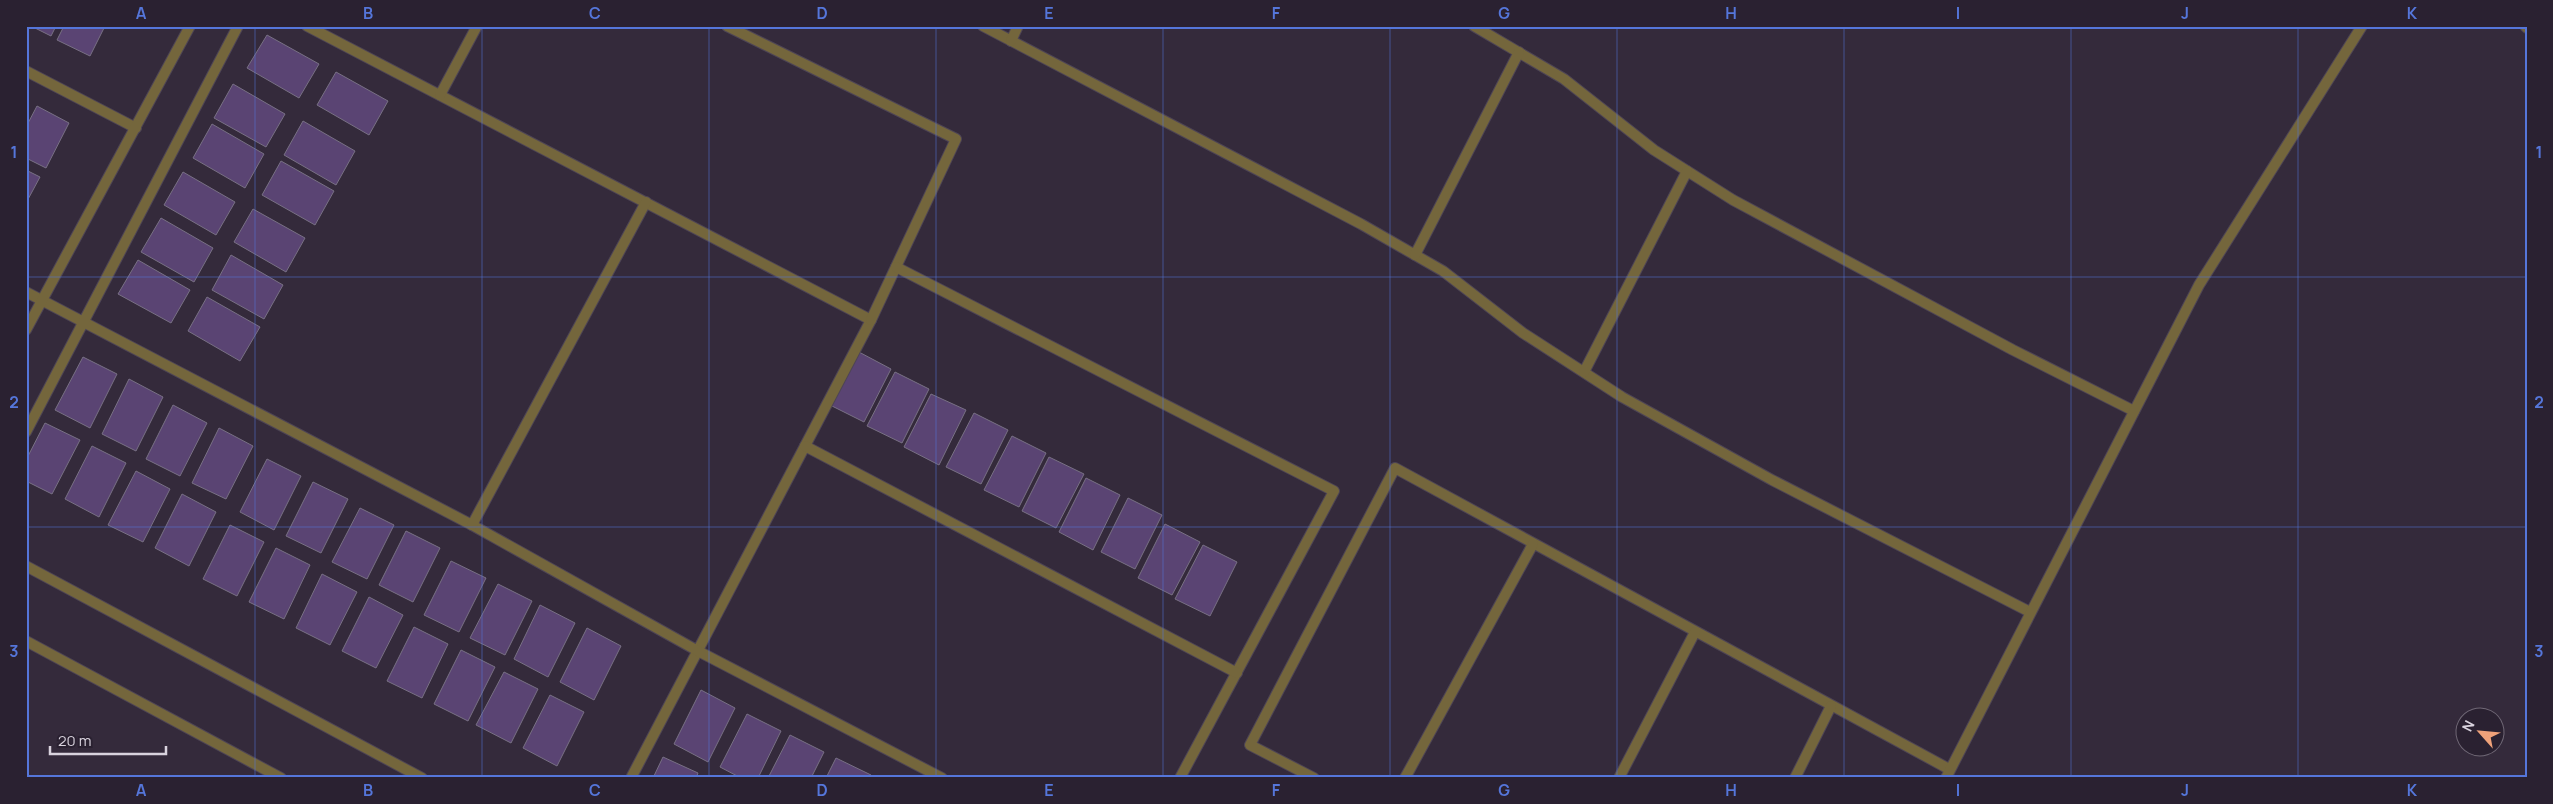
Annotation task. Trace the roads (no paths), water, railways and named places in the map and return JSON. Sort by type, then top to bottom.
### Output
[{"type":"street","points":[[26,330],[190,26]]},
{"type":"street","points":[[26,432],[238,26]]},
{"type":"street","points":[[307,26],[871,320]]},
{"type":"street","points":[[440,95],[477,26]]},
{"type":"street","points":[[631,778],[871,320],[956,139],[727,26]]},
{"type":"street","points":[[983,26],[1361,224],[1443,271],[1522,333],[1622,397],[1772,480],[2030,612]]},
{"type":"street","points":[[1011,41],[1018,26]]},
{"type":"street","points":[[1474,26],[1564,79],[1654,150],[1733,200],[2013,350],[2134,411]]},
{"type":"street","points":[[1314,778],[1250,744],[1395,468],[1831,706],[1948,773],[2199,285],[2362,26]]},
{"type":"street","points":[[1415,255],[1519,52]]},
{"type":"street","points":[[26,70],[136,128]]},
{"type":"street","points":[[1584,372],[1687,170]]},
{"type":"street","points":[[472,525],[646,202]]},
{"type":"street","points":[[896,267],[1334,491],[1180,778]]},
{"type":"street","points":[[26,292],[472,525],[698,651],[942,778]]},
{"type":"street","points":[[805,446],[1236,673]]},
{"type":"street","points":[[1405,778],[1533,544]]},
{"type":"street","points":[[26,566],[422,778]]},
{"type":"street","points":[[1619,778],[1695,632]]},
{"type":"street","points":[[26,641],[281,778]]},
{"type":"street","points":[[1795,778],[1831,706]]}]
